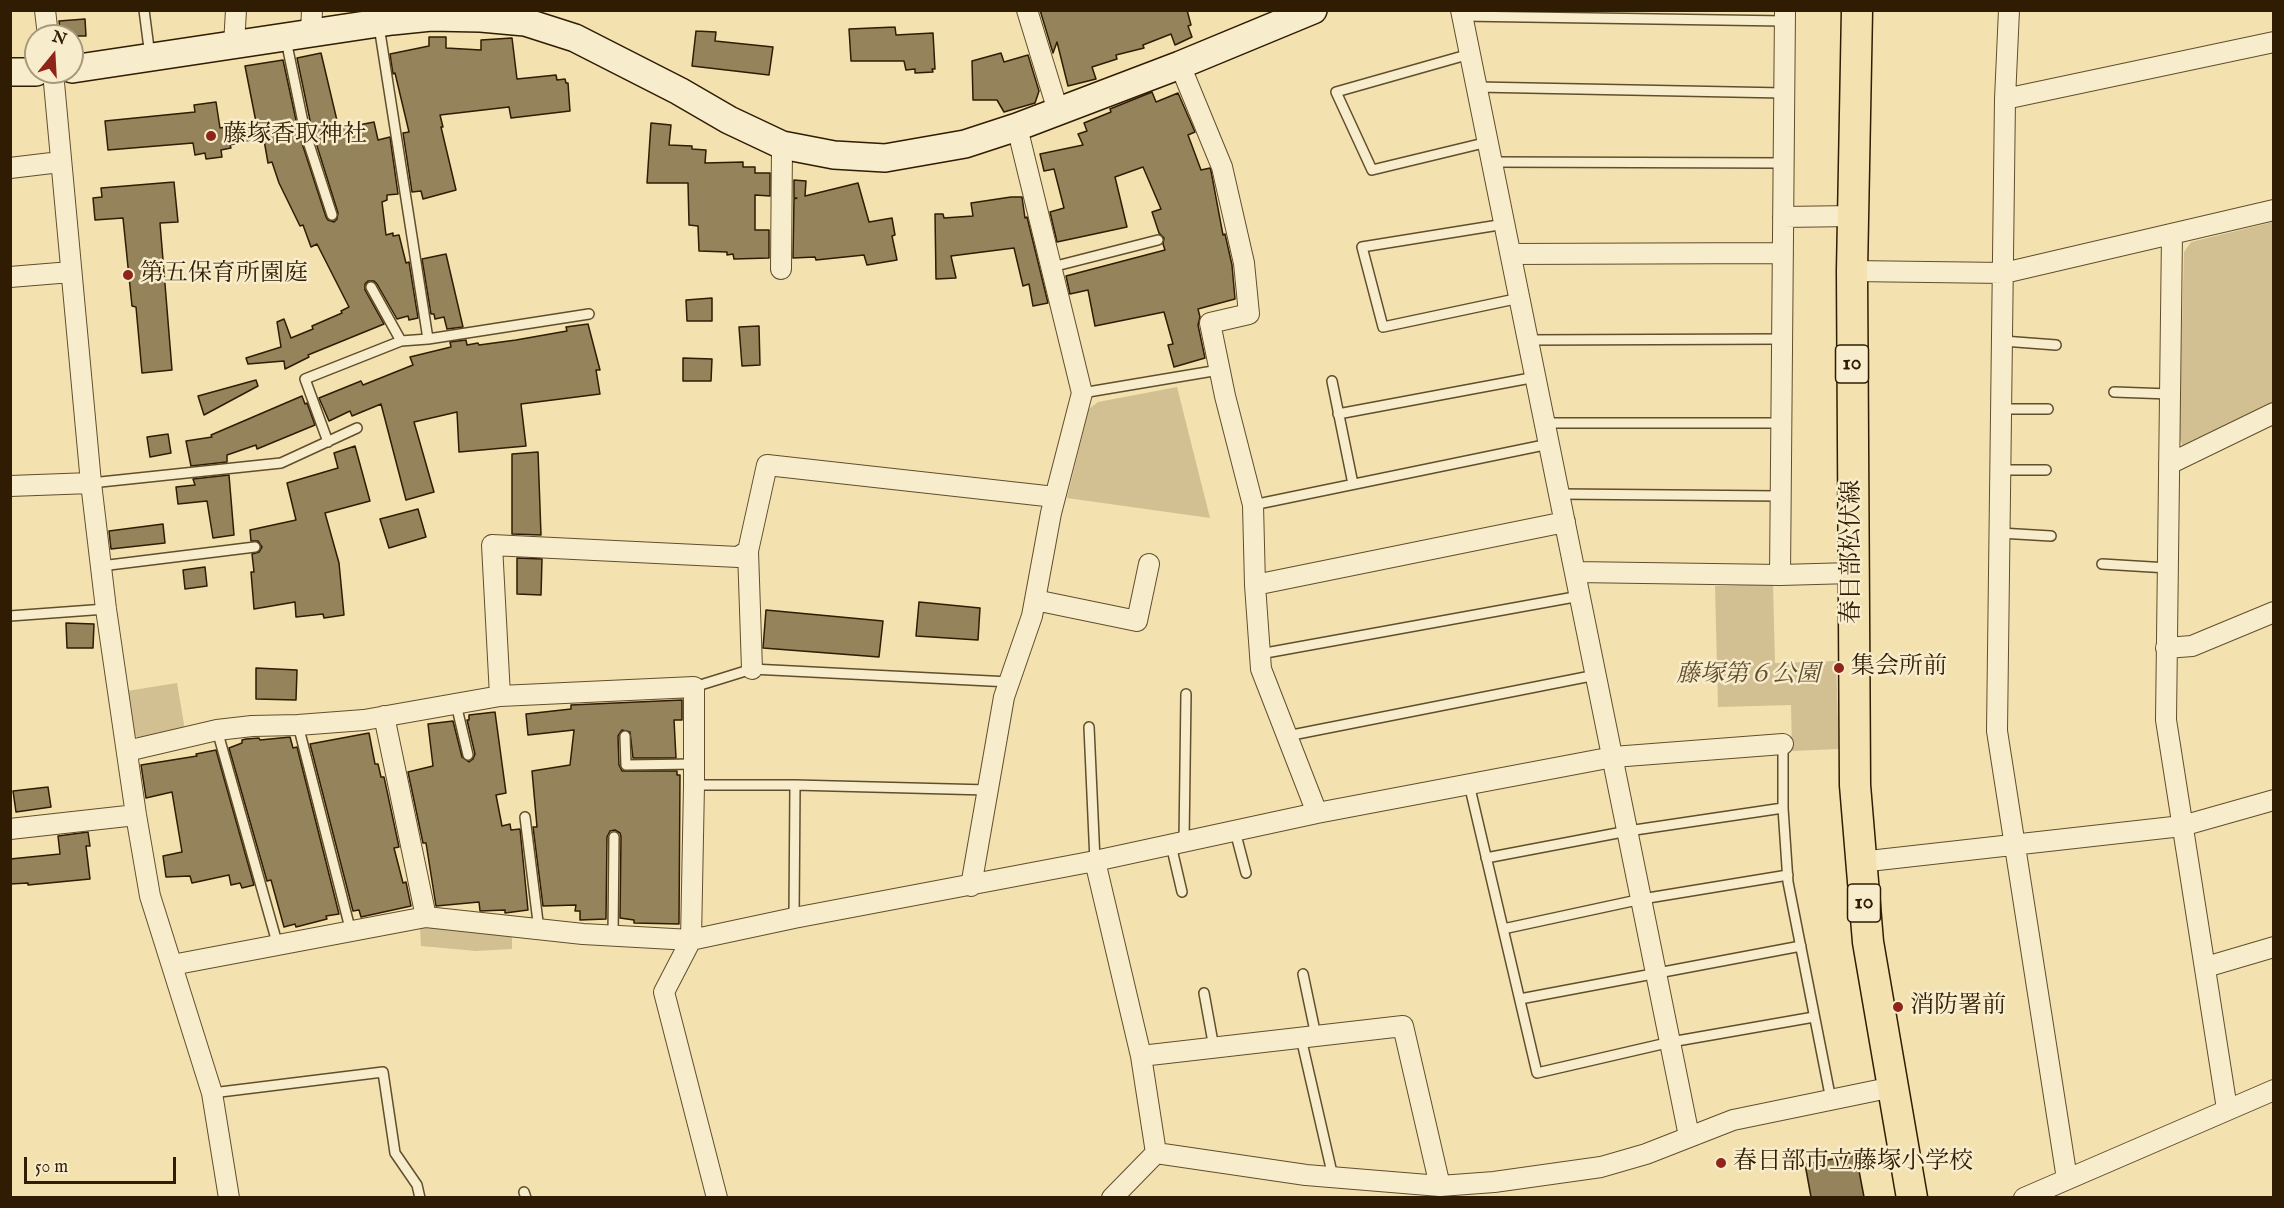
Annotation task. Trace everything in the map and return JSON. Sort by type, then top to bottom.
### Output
[{"type":"main road","name":"春日部松伏線","points":[[1857,10],[1852,272],[1854,785],[1868,942],[1912,1197]]},
{"type":"street","points":[[234,45],[236,10]]},
{"type":"street","points":[[1027,10],[1058,111]]},
{"type":"street","points":[[84,67],[234,45],[303,26],[388,18],[525,16],[575,38],[680,91],[729,120],[782,145],[834,155],[885,158],[964,144],[1017,127],[1180,65],[1313,10]]},
{"type":"street","points":[[2009,10],[2005,99],[1996,731],[2016,845],[2067,1179]]},
{"type":"street","points":[[1462,13],[1689,1136]]},
{"type":"street","points":[[1780,575],[1785,16]]},
{"type":"street","points":[[2005,99],[2274,42]]},
{"type":"street","points":[[1180,65],[1222,167],[1244,263],[1249,314],[1210,323],[1219,370],[1253,505],[1255,585],[1261,669],[1317,813]]},
{"type":"street","points":[[54,84],[91,483],[106,609],[136,815],[150,896],[212,1093],[229,1197]]},
{"type":"street","points":[[971,886],[1004,697],[1032,616],[1055,497],[1082,393],[1017,127]]},
{"type":"street","points":[[781,269],[782,145]]},
{"type":"street","points":[[10,168],[60,162]]},
{"type":"street","points":[[1852,272],[2004,273],[2274,210]]},
{"type":"street","points":[[1783,218],[1853,216]]},
{"type":"street","points":[[2172,234],[2166,720],[2227,1109]]},
{"type":"street","points":[[1511,254],[1783,253]]},
{"type":"street","points":[[10,277],[70,272]]},
{"type":"street","points":[[2169,464],[2274,413]]},
{"type":"street","points":[[752,669],[748,551],[766,465],[1055,497]]},
{"type":"street","points":[[10,486],[91,483]]},
{"type":"street","points":[[1255,585],[1565,522]]},
{"type":"street","points":[[500,696],[492,545],[738,556],[748,551]]},
{"type":"street","points":[[1035,600],[1137,621],[1149,564]]},
{"type":"street","points":[[1575,572],[1780,575],[1852,573]]},
{"type":"street","points":[[2166,648],[2192,646],[2274,612]]},
{"type":"street","points":[[127,751],[217,730],[384,716],[500,696],[694,687],[691,940],[664,992],[717,1197]]},
{"type":"street","points":[[384,716],[426,917]]},
{"type":"street","points":[[172,965],[426,917],[539,930],[691,940],[794,918],[1095,861],[1317,813],[1613,757],[1783,744]]},
{"type":"street","points":[[1860,862],[2182,826],[2274,800]]},
{"type":"street","points":[[10,829],[136,815]]},
{"type":"street","points":[[1095,861],[1141,1056],[1156,1153]]},
{"type":"street","points":[[2206,967],[2274,947]]},
{"type":"street","points":[[1141,1056],[1403,1026],[1440,1186]]},
{"type":"street","points":[[1156,1153],[1333,1177],[1495,1190],[1601,1167],[1646,1154],[1742,1118],[1832,1102],[1893,1087]]},
{"type":"street","points":[[2024,1197],[2274,1090]]},
{"type":"street","points":[[1112,1197],[1156,1153]]},
{"type":"lane","points":[[144,10],[150,56]]},
{"type":"lane","points":[[1462,13],[1785,16]]},
{"type":"lane","points":[[388,18],[428,339]]},
{"type":"lane","points":[[303,26],[304,132],[332,215]]},
{"type":"lane","points":[[1470,54],[1336,92],[1372,170],[1488,142]]},
{"type":"lane","points":[[1477,87],[1784,93]]},
{"type":"lane","points":[[1492,162],[1784,164]]},
{"type":"lane","points":[[1505,224],[1362,247],[1383,327],[1520,298]]},
{"type":"lane","points":[[1052,267],[1158,240]]},
{"type":"lane","points":[[371,287],[401,341]]},
{"type":"lane","points":[[328,442],[304,379],[401,341],[428,339],[589,314]]},
{"type":"lane","points":[[1528,340],[1782,339]]},
{"type":"lane","points":[[2003,341],[2056,345]]},
{"type":"lane","points":[[1082,393],[1219,370]]},
{"type":"lane","points":[[1338,414],[1536,376]]},
{"type":"lane","points":[[1332,381],[1353,484]]},
{"type":"lane","points":[[2114,392],[2170,394]]},
{"type":"lane","points":[[2002,409],[2048,410]]},
{"type":"lane","points":[[1545,423],[1781,423]]},
{"type":"lane","points":[[91,483],[281,463],[357,429]]},
{"type":"lane","points":[[1253,505],[1549,444]]},
{"type":"lane","points":[[2001,470],[2046,471]]},
{"type":"lane","points":[[1559,494],[1780,496]]},
{"type":"lane","points":[[2000,533],[2051,537]]},
{"type":"lane","points":[[101,566],[255,547]]},
{"type":"lane","points":[[2102,564],[2168,568]]},
{"type":"lane","points":[[1260,654],[1580,596]]},
{"type":"lane","points":[[10,616],[106,609]]},
{"type":"lane","points":[[694,687],[752,669],[1010,682]]},
{"type":"lane","points":[[1287,736],[1596,675]]},
{"type":"lane","points":[[1182,892],[1177,844],[1186,694]]},
{"type":"lane","points":[[456,704],[468,755]]},
{"type":"lane","points":[[298,725],[351,932]]},
{"type":"lane","points":[[1089,727],[1095,861]]},
{"type":"lane","points":[[217,730],[278,946]]},
{"type":"lane","points":[[625,736],[626,765],[694,764]]},
{"type":"lane","points":[[1783,744],[1783,808],[1788,875],[1832,1102]]},
{"type":"lane","points":[[1469,784],[1538,1073],[1671,1042],[1814,1017]]},
{"type":"lane","points":[[694,785],[988,790]]},
{"type":"lane","points":[[794,918],[795,785]]},
{"type":"lane","points":[[1486,858],[1628,831],[1783,808]]},
{"type":"lane","points":[[525,817],[539,930]]},
{"type":"lane","points":[[1235,831],[1246,873]]},
{"type":"lane","points":[[613,935],[614,837]]},
{"type":"lane","points":[[1503,930],[1642,899],[1788,875]]},
{"type":"lane","points":[[1520,999],[1801,946]]},
{"type":"lane","points":[[1303,974],[1309,1037],[1333,1177]]},
{"type":"lane","points":[[1204,993],[1214,1047]]},
{"type":"lane","points":[[212,1093],[383,1072],[395,1153],[417,1185],[420,1197]]},
{"type":"green space","points":[[2273,222],[2273,403],[2184,450],[2179,436],[2184,252],[2191,242]]},
{"type":"green space","points":[[1177,387],[1210,518],[1067,498],[1089,409],[1098,402]]},
{"type":"green space","name":"藤塚第６公園","points":[[1773,584],[1775,663],[1836,661],[1839,749],[1792,751],[1791,705],[1718,707],[1715,586]]},
{"type":"green space","points":[[177,683],[185,730],[140,739],[133,734],[127,691]]},
{"type":"green space","points":[[430,926],[512,933],[512,949],[476,951],[421,946],[420,928]]},
{"type":"building","points":[[1040,10],[1187,10],[1191,25],[1188,26],[1192,37],[1175,45],[1171,34],[1143,45],[1144,48],[1116,55],[1117,59],[1092,67],[1096,79],[1068,86],[1057,42],[1053,53]]},
{"type":"building","points":[[85,19],[86,36],[84,36],[84,24],[59,24],[59,21]]},
{"type":"building","points":[[895,27],[896,35],[933,33],[935,69],[932,69],[933,72],[915,73],[915,69],[906,70],[904,61],[851,61],[849,29]]},
{"type":"building","points":[[696,31],[716,32],[715,41],[773,47],[769,75],[692,66]]},
{"type":"building","points":[[429,37],[446,37],[446,48],[481,50],[481,40],[512,38],[517,79],[556,75],[557,80],[565,79],[568,83],[570,111],[511,118],[509,107],[440,115],[456,190],[423,199],[421,191],[412,192],[403,133],[409,132],[395,73],[393,74],[390,54],[429,46]]},
{"type":"building","points":[[321,53],[339,129],[374,122],[378,140],[390,137],[398,194],[387,195],[387,200],[382,202],[386,235],[393,233],[393,236],[399,235],[406,263],[409,262],[418,318],[409,320],[408,316],[397,319],[377,284],[374,281],[368,281],[365,284],[365,290],[384,324],[308,355],[309,357],[285,369],[284,361],[248,364],[246,358],[281,347],[277,322],[284,319],[291,338],[313,329],[312,326],[342,313],[341,311],[349,307],[317,244],[311,247],[303,225],[300,226],[279,183],[272,162],[268,163],[264,140],[262,137],[230,145],[231,148],[221,150],[222,157],[206,159],[205,153],[195,155],[193,143],[108,150],[105,121],[195,112],[194,105],[216,102],[220,128],[226,127],[227,129],[256,122],[245,66],[283,60],[299,134],[326,217],[334,222],[338,213],[312,130],[297,58]]},
{"type":"building","points":[[1001,53],[1004,62],[1028,55],[1039,91],[1035,103],[1004,112],[997,100],[973,100],[972,61]]},
{"type":"building","points":[[1152,92],[1156,102],[1178,93],[1195,132],[1188,135],[1201,170],[1210,168],[1223,235],[1225,234],[1232,265],[1235,299],[1198,309],[1200,317],[1198,325],[1205,358],[1174,367],[1168,345],[1173,344],[1164,312],[1095,326],[1088,290],[1070,294],[1066,276],[1165,250],[1164,238],[1159,233],[1152,212],[1161,209],[1143,167],[1115,177],[1127,227],[1057,242],[1050,212],[1064,208],[1054,169],[1044,171],[1040,154],[1083,145],[1078,134],[1087,131],[1084,123],[1111,112],[1110,109]]},
{"type":"building","points":[[651,123],[671,125],[669,145],[692,146],[692,149],[706,150],[705,163],[743,162],[743,167],[755,167],[755,173],[770,173],[770,196],[755,195],[755,230],[769,230],[769,258],[734,259],[733,254],[727,255],[727,252],[699,251],[698,226],[689,225],[688,183],[647,183]]},
{"type":"building","points":[[794,180],[806,181],[805,196],[858,183],[869,222],[892,218],[895,235],[892,236],[897,260],[867,265],[864,255],[816,260],[815,257],[793,258],[794,199],[797,198],[794,198]]},
{"type":"building","points":[[174,182],[178,222],[160,223],[172,370],[142,373],[136,307],[132,306],[123,218],[95,220],[93,198],[102,197],[101,188]]},
{"type":"building","points":[[1022,197],[1025,218],[1027,217],[1048,303],[1033,306],[1029,284],[1023,286],[1014,248],[951,256],[956,278],[936,279],[935,214],[943,214],[944,218],[973,216],[971,203]]},
{"type":"building","points":[[446,254],[463,327],[447,329],[444,317],[435,319],[434,314],[431,314],[422,259]]},
{"type":"building","points":[[712,298],[712,321],[687,321],[686,300]]},
{"type":"building","points":[[588,324],[600,370],[596,370],[600,394],[521,404],[526,446],[459,452],[457,412],[414,422],[434,492],[406,500],[381,404],[352,416],[350,411],[329,421],[319,398],[361,381],[363,385],[413,365],[410,357],[451,347],[450,342],[466,340],[467,345],[478,343],[479,345],[567,331],[566,327]]},
{"type":"building","points":[[759,326],[760,365],[742,366],[739,327]]},
{"type":"building","points":[[683,358],[712,359],[711,381],[683,381]]},
{"type":"building","points":[[256,380],[258,386],[204,415],[198,396]]},
{"type":"building","points":[[302,396],[315,425],[257,449],[256,445],[227,455],[227,462],[191,466],[186,441],[212,437],[211,435]]},
{"type":"building","points":[[168,434],[171,453],[150,457],[147,437]]},
{"type":"building","points":[[355,446],[370,501],[325,513],[339,563],[344,615],[324,618],[323,614],[296,617],[295,602],[254,609],[252,554],[259,552],[262,547],[258,541],[251,541],[250,530],[296,520],[287,483],[338,468],[334,453]]},
{"type":"building","points":[[538,452],[541,535],[512,534],[512,454]]},
{"type":"building","points":[[229,475],[234,535],[213,538],[207,501],[178,504],[176,487],[195,485],[193,479]]},
{"type":"building","points":[[418,509],[426,537],[389,548],[380,519]]},
{"type":"building","points":[[163,524],[165,543],[111,549],[109,531]]},
{"type":"building","points":[[517,558],[542,559],[541,595],[517,594]]},
{"type":"building","points":[[205,567],[207,586],[185,589],[183,570]]},
{"type":"building","points":[[919,602],[980,608],[978,640],[916,636]]},
{"type":"building","points":[[766,610],[883,621],[879,657],[763,648]]},
{"type":"building","points":[[66,623],[94,624],[93,648],[67,648]]},
{"type":"building","points":[[256,668],[297,670],[296,700],[256,699]]},
{"type":"building","points":[[682,700],[682,720],[674,720],[676,758],[633,758],[630,732],[622,730],[618,736],[619,765],[622,771],[677,771],[677,775],[680,775],[679,924],[634,923],[634,920],[620,918],[621,837],[620,833],[615,830],[610,831],[607,837],[606,919],[580,920],[580,911],[575,911],[576,905],[543,906],[533,827],[537,827],[532,771],[570,765],[574,730],[528,735],[526,714],[571,709],[571,705]]},
{"type":"building","points":[[495,712],[506,793],[496,795],[502,826],[510,824],[511,830],[520,829],[528,910],[505,913],[505,910],[480,911],[479,902],[436,906],[426,843],[423,843],[408,772],[433,766],[428,724],[453,721],[462,757],[469,762],[475,754],[467,720],[469,720],[469,715]]},
{"type":"building","points":[[369,733],[375,764],[378,764],[381,777],[384,777],[399,847],[394,848],[403,883],[406,882],[411,906],[361,917],[359,910],[353,911],[310,744]]},
{"type":"building","points":[[290,737],[293,748],[297,747],[339,914],[326,916],[327,919],[296,927],[295,924],[284,927],[271,880],[267,881],[229,748],[246,739]]},
{"type":"building","points":[[216,750],[254,885],[242,888],[240,883],[231,885],[229,875],[192,883],[190,876],[166,877],[163,856],[182,852],[172,792],[146,798],[141,765],[197,756],[196,754]]},
{"type":"building","points":[[48,787],[51,807],[16,812],[13,791]]},
{"type":"building","points":[[88,832],[90,846],[86,846],[90,879],[28,885],[28,883],[10,884],[10,859],[60,854],[58,836]]},
{"type":"building","points":[[1856,1155],[1864,1197],[1811,1197],[1805,1164]]},
{"type":"place","name":"藤塚香取神社","points":[[211,136]]},
{"type":"place","name":"第五保育所園庭","points":[[128,275]]},
{"type":"place","name":"集会所前","points":[[1839,668]]},
{"type":"place","name":"消防署前","points":[[1898,1007]]},
{"type":"place","name":"春日部市立藤塚小学校","points":[[1721,1163]]}]
